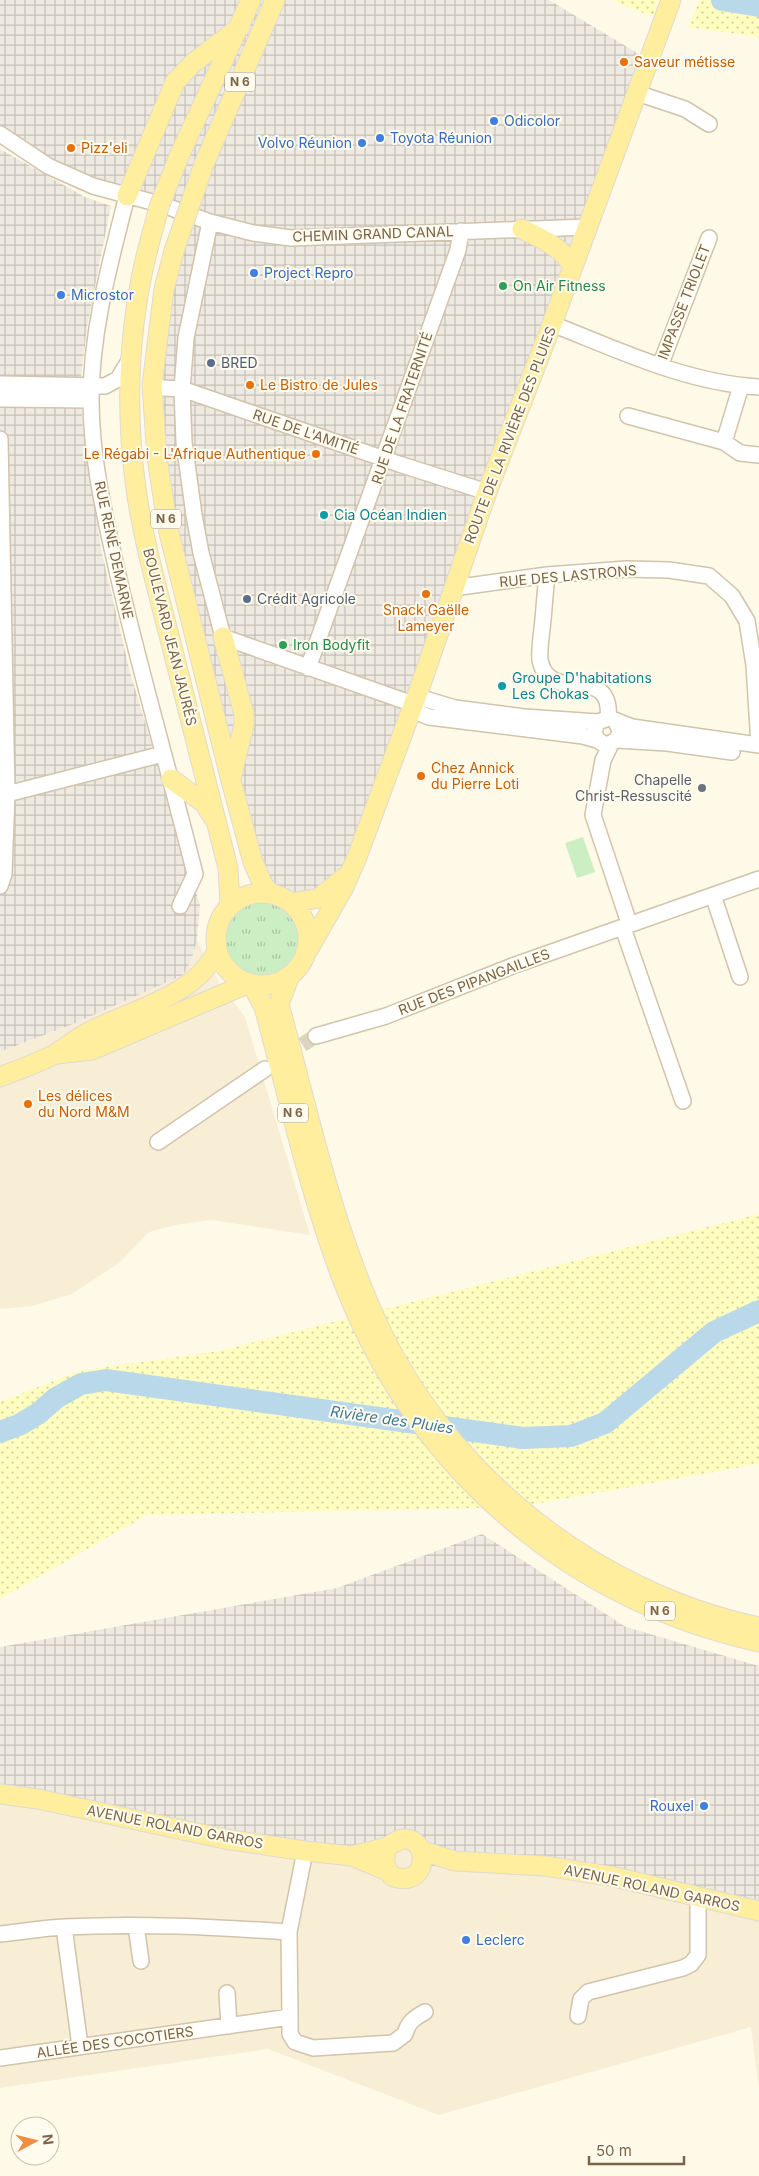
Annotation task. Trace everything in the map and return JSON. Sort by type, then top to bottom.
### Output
[{"type":"main road","name":"BOULEVARD JEAN JAURÈS","points":[[230,904],[228,868],[148,553],[136,489],[130,429],[130,361],[138,288],[159,207],[179,156],[251,0]]},
{"type":"main road","name":"BOULEVARD JEAN JAURÈS","points":[[271,894],[263,885],[253,862],[230,781],[168,529],[157,458],[152,385],[164,289],[174,251],[204,164],[275,0]]},
{"type":"main road","name":"ROUTE DE LA RIVIÈRE DES PLUIES","points":[[350,871],[378,801],[487,492],[552,324],[671,0]]},
{"type":"main road","points":[[126,196],[175,82],[194,62],[240,27]]},
{"type":"main road","points":[[522,229],[557,247],[565,254],[573,266]]},
{"type":"main road","points":[[223,637],[244,714],[244,725],[230,781]]},
{"type":"main road","points":[[171,779],[204,803],[216,822]]},
{"type":"main road","points":[[292,903],[319,898],[350,871]]},
{"type":"main road","points":[[308,950],[344,887],[350,871]]},
{"type":"main road","points":[[0,1077],[53,1055],[84,1034],[172,994],[193,982],[207,968],[217,950],[217,929],[222,914],[230,904],[238,899],[259,893],[271,894],[292,903],[303,916],[309,933],[308,950]]},
{"type":"main road","name":"N 6","points":[[217,950],[225,967],[234,976],[249,984],[264,1007],[329,1217],[376,1319],[422,1403],[488,1479],[571,1556],[634,1601],[719,1633],[759,1642]]},
{"type":"main road","name":"N 6","points":[[308,950],[300,967],[289,978],[279,1004],[329,1217]]},
{"type":"main road","points":[[53,1055],[92,1050],[249,984],[276,982],[289,978]]},
{"type":"main road","name":"N 6","points":[[571,1556],[639,1586],[724,1619],[759,1627]]},
{"type":"main road","name":"AVENUE ROLAND GARROS","points":[[0,1794],[38,1799],[224,1839],[352,1856],[388,1870],[392,1876],[404,1879],[416,1874],[421,1860],[411,1841],[404,1839],[395,1841],[388,1846],[352,1856]]},
{"type":"main road","points":[[388,1846],[384,1854],[384,1863],[388,1870]]},
{"type":"main road","name":"AVENUE ROLAND GARROS","points":[[421,1860],[455,1860],[545,1866],[614,1877],[759,1911]]},
{"type":"street","points":[[637,93],[675,104],[709,124]]},
{"type":"street","name":"CHEMIN GRAND CANAL","points":[[0,134],[48,166],[93,186],[162,205],[210,222],[253,233],[291,238],[587,227]]},
{"type":"street","name":"RUE RENÉ DEMARNE","points":[[126,196],[102,301],[94,351],[91,393],[102,504],[138,663],[171,779],[195,874],[180,906]]},
{"type":"street","points":[[210,222],[186,338],[182,389],[184,442],[194,516],[201,553],[223,637],[413,704],[419,713],[428,717],[558,732],[606,742],[667,743],[759,755]]},
{"type":"street","name":"RUE DE LA FRATERNITÉ","points":[[308,668],[458,250],[461,231]]},
{"type":"street","name":"IMPASSE TRIOLET","points":[[660,366],[709,238]]},
{"type":"street","name":"IMPASSE TRIOLET","points":[[552,324],[660,366],[692,376],[741,386],[759,386]]},
{"type":"street","points":[[0,399],[91,393],[118,379],[130,361]]},
{"type":"street","points":[[0,384],[91,393]]},
{"type":"street","name":"RUE DE L'AMITIÉ","points":[[152,385],[163,388],[182,389],[384,459],[487,492]]},
{"type":"street","points":[[724,442],[741,386]]},
{"type":"street","points":[[628,416],[724,442],[740,453],[759,455]]},
{"type":"street","points":[[0,439],[7,794],[4,874],[0,886]]},
{"type":"street","name":"RUE DES LASTRONS","points":[[453,588],[547,575],[638,568],[709,576],[732,596],[747,621],[754,664],[759,745]]},
{"type":"street","points":[[547,575],[540,651],[544,669],[548,677],[556,681],[578,686],[594,686],[601,691],[607,700],[608,721],[620,731],[606,742],[593,815],[626,925],[683,1101]]},
{"type":"street","points":[[413,704],[425,699],[456,708],[524,717],[608,721],[632,727],[759,745]]},
{"type":"street","points":[[606,742],[594,734],[595,727],[608,721]]},
{"type":"street","points":[[7,794],[163,754]]},
{"type":"street","name":"RUE DES PIPANGAILLES","points":[[316,1036],[386,1016],[515,965],[759,879]]},
{"type":"street","points":[[713,895],[740,977]]},
{"type":"street","points":[[158,1142],[266,1069]]},
{"type":"street","points":[[305,1851],[289,1932],[290,2034],[295,2042],[314,2048],[393,2043],[405,2034],[407,2026],[413,2018],[425,2012]]},
{"type":"street","points":[[578,2016],[581,1999],[588,1992],[683,1968],[691,1964],[698,1955],[698,1896]]},
{"type":"street","points":[[0,1934],[64,1927],[136,1926],[206,1926],[289,1932]]},
{"type":"street","points":[[136,1926],[141,1961]]},
{"type":"street","points":[[64,1927],[80,2046]]},
{"type":"street","points":[[227,1993],[229,2026]]},
{"type":"street","name":"ALLÉE DES COCOTIERS","points":[[0,2058],[290,2017]]},
{"type":"shaded area","points":[[0,0],[549,0],[649,60],[350,871],[292,903],[271,894],[168,529],[158,336],[190,214],[93,186],[0,134]]},
{"type":"shaded area","points":[[0,149],[85,197],[111,206],[87,327],[81,377],[82,421],[101,549],[130,672],[200,905],[197,940],[191,961],[183,975],[73,1024],[0,1052]]},
{"type":"shaded area","points":[[197,940],[220,984],[245,1017],[310,1235],[212,1220],[175,1225],[149,1232],[119,1263],[72,1294],[32,1306],[0,1309],[0,1052],[73,1024],[191,961]]},
{"type":"shaded area","points":[[482,1534],[626,1627],[759,1666],[759,1911],[698,1896],[455,1861],[421,1869],[404,1839],[384,1863],[0,1794],[0,1647],[337,1588]]},
{"type":"shaded area","points":[[0,1794],[395,1841],[455,1861],[545,1866],[759,1911],[759,2090],[751,2027],[439,2115],[268,2049],[0,2088]]},
{"type":"green space","points":[[583,837],[595,872],[577,878],[565,843]]},
{"type":"green space","points":[[262,902],[283,908],[293,918],[299,939],[293,960],[283,970],[262,976],[241,970],[231,960],[225,939],[231,918],[241,908]]},
{"type":"sand","points":[[611,0],[659,0],[653,17]]},
{"type":"sand","points":[[700,0],[759,0],[759,37],[688,27]]},
{"type":"sand","points":[[759,1214],[759,1464],[517,1507],[147,1515],[0,1599],[0,1402],[79,1371],[219,1351]]},
{"type":"waterway","points":[[722,0],[759,6]]},
{"type":"waterway","name":"Rivière des Pluies","points":[[0,1432],[19,1425],[39,1413],[56,1398],[81,1384],[106,1380],[523,1438],[571,1436],[605,1423],[714,1332],[759,1311]]},
{"type":"tunnel","points":[[283,1057],[316,1036]]},
{"type":"place","name":"Saveur métisse","points":[[624,62]]},
{"type":"place","name":"Odicolor","points":[[494,121]]},
{"type":"place","name":"Toyota Réunion","points":[[380,138]]},
{"type":"place","name":"Volvo Réunion","points":[[362,143]]},
{"type":"place","name":"Pizz'eli","points":[[71,148]]},
{"type":"place","name":"Project Repro","points":[[254,273]]},
{"type":"place","name":"On Air Fitness","points":[[503,286]]},
{"type":"place","name":"Microstor","points":[[61,295]]},
{"type":"place","name":"BRED","points":[[211,363]]},
{"type":"place","name":"Le Bistro de Jules","points":[[250,385]]},
{"type":"place","name":"Le Régabi - L'Afrique Authentique","points":[[316,454]]},
{"type":"place","name":"Cia Océan Indien","points":[[324,515]]},
{"type":"place","name":"Snack Gaëlle Lameyer","points":[[426,594]]},
{"type":"place","name":"Crédit Agricole","points":[[247,599]]},
{"type":"place","name":"Iron Bodyfit","points":[[283,645]]},
{"type":"place","name":"Groupe D'habitations Les Chokas","points":[[502,686]]},
{"type":"place","name":"Chez Annick du Pierre Loti","points":[[421,776]]},
{"type":"place","name":"Chapelle Christ-Ressuscité","points":[[702,788]]},
{"type":"place","name":"Les délices du Nord M&M","points":[[28,1104]]},
{"type":"place","name":"Rouxel","points":[[704,1806]]},
{"type":"place","name":"Leclerc","points":[[466,1940]]}]
